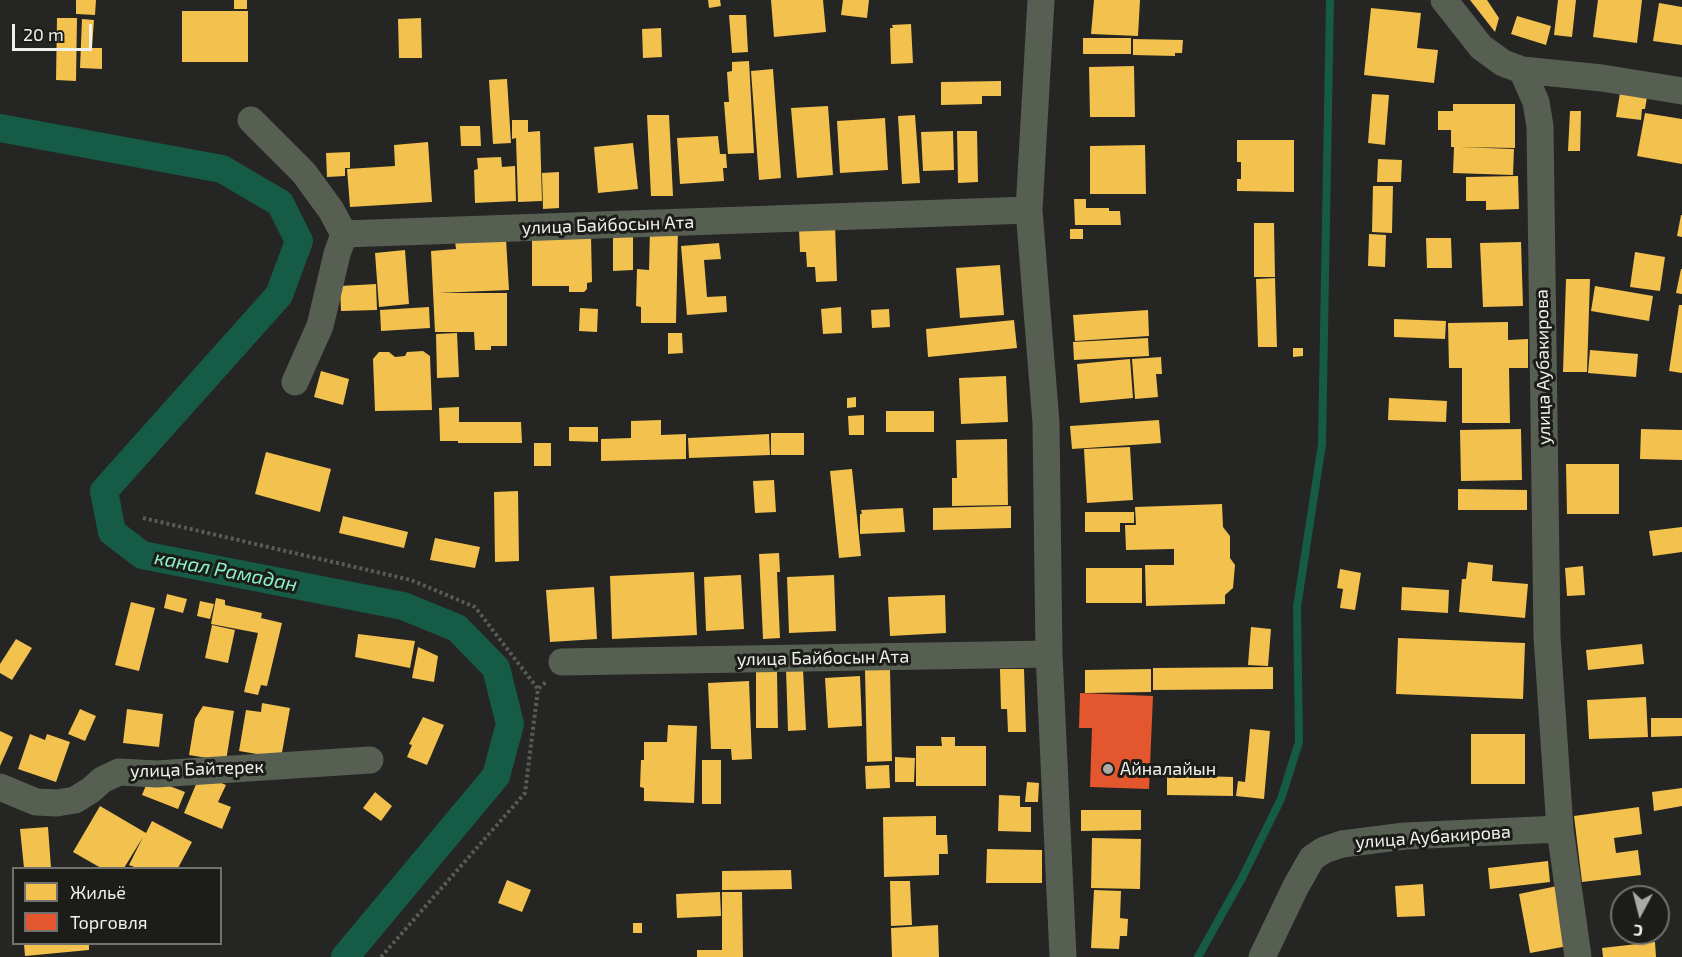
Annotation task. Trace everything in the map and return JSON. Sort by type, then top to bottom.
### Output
[{"type":"street","points":[[1041,0],[1029,210],[1046,423],[1049,654],[1063,957]]},
{"type":"street","points":[[1444,0],[1481,47],[1503,63],[1522,70],[1602,78],[1682,91]]},
{"type":"street","name":"улица Аубакирова","points":[[1522,70],[1536,102],[1540,126],[1547,637],[1560,829],[1578,957]]},
{"type":"street","points":[[251,120],[304,173],[331,210],[344,234],[320,326],[295,382]]},
{"type":"street","name":"улица Байбосын Ата","points":[[344,234],[1029,210]]},
{"type":"street","name":"улица Байбосын Ата","points":[[562,662],[1049,654]]},
{"type":"street","name":"улица Байтерек","points":[[0,787],[36,802],[57,803],[75,800],[102,780],[119,772],[157,774],[370,760]]},
{"type":"street","name":"улица Аубакирова","points":[[1262,957],[1312,858],[1324,850],[1342,844],[1405,836],[1560,829]]},
{"type":"path","points":[[142,518],[411,580],[475,607],[538,690],[525,793],[381,957]]},
{"type":"building: Жильё","points":[[76,0],[96,0],[95,15],[76,14]]},
{"type":"building: Жильё","points":[[234,0],[247,0],[247,9],[234,9]]},
{"type":"building: Жильё","points":[[708,0],[720,0],[721,6],[709,8]]},
{"type":"building: Жильё","points":[[771,0],[823,0],[826,32],[774,37]]},
{"type":"building: Жильё","points":[[843,0],[869,0],[867,18],[841,15]]},
{"type":"building: Жильё","points":[[1094,0],[1140,0],[1138,36],[1091,34]]},
{"type":"building: Жильё","points":[[1470,0],[1487,0],[1499,18],[1495,32]]},
{"type":"building: Жильё","points":[[1558,0],[1576,0],[1572,37],[1554,35]]},
{"type":"building: Жильё","points":[[1598,0],[1642,0],[1637,43],[1593,37]]},
{"type":"building: Жильё","points":[[1659,3],[1682,7],[1682,45],[1653,41]]},
{"type":"building: Жильё","points":[[1371,8],[1421,13],[1417,48],[1438,50],[1434,83],[1364,75]]},
{"type":"building: Жильё","points":[[182,11],[248,11],[248,62],[182,62]]},
{"type":"building: Жильё","points":[[729,15],[746,15],[748,52],[732,53]]},
{"type":"building: Жильё","points":[[1517,16],[1551,26],[1546,45],[1511,34]]},
{"type":"building: Жильё","points":[[57,18],[77,18],[76,81],[56,80]]},
{"type":"building: Жильё","points":[[421,18],[422,58],[399,58],[398,19]]},
{"type":"building: Жильё","points":[[82,19],[94,20],[92,48],[102,48],[102,69],[80,68]]},
{"type":"building: Жильё","points":[[911,24],[913,63],[891,64],[890,28],[893,28],[892,25]]},
{"type":"building: Жильё","points":[[661,28],[662,57],[643,58],[642,29]]},
{"type":"building: Жильё","points":[[1083,38],[1131,38],[1131,54],[1083,54]]},
{"type":"building: Жильё","points":[[1133,39],[1183,40],[1182,53],[1175,53],[1175,56],[1133,55]]},
{"type":"building: Жильё","points":[[749,61],[754,153],[728,154],[724,102],[729,102],[727,72],[732,71],[732,62]]},
{"type":"building: Жильё","points":[[1134,66],[1135,117],[1090,117],[1089,67]]},
{"type":"building: Жильё","points":[[773,69],[781,178],[759,180],[751,71]]},
{"type":"building: Жильё","points":[[507,79],[511,143],[493,144],[489,80]]},
{"type":"building: Жильё","points":[[1001,81],[1001,96],[982,96],[982,104],[941,105],[941,82]]},
{"type":"building: Жильё","points":[[1620,93],[1647,97],[1645,109],[1642,109],[1641,120],[1616,117]]},
{"type":"building: Жильё","points":[[1372,94],[1389,95],[1385,145],[1368,143]]},
{"type":"building: Жильё","points":[[1453,104],[1515,104],[1515,148],[1459,147],[1514,149],[1513,175],[1453,173],[1454,147],[1451,147],[1451,130],[1438,130],[1438,111],[1453,111]]},
{"type":"building: Жильё","points":[[828,106],[833,175],[797,178],[791,108]]},
{"type":"building: Жильё","points":[[1570,111],[1581,111],[1580,151],[1568,151]]},
{"type":"building: Жильё","points":[[1645,113],[1682,119],[1682,164],[1637,156]]},
{"type":"building: Жильё","points":[[647,115],[669,115],[673,196],[651,196]]},
{"type":"building: Жильё","points":[[915,115],[920,183],[902,184],[898,116]]},
{"type":"building: Жильё","points":[[885,118],[888,170],[840,173],[837,121]]},
{"type":"building: Жильё","points":[[512,120],[528,120],[528,132],[540,131],[542,201],[518,202],[516,138],[512,139]]},
{"type":"building: Жильё","points":[[460,126],[480,126],[481,146],[461,146]]},
{"type":"building: Жильё","points":[[953,131],[954,170],[923,171],[921,132]]},
{"type":"building: Жильё","points":[[957,131],[977,131],[978,182],[958,183]]},
{"type":"building: Жильё","points":[[718,136],[720,154],[726,154],[727,168],[723,168],[724,181],[680,184],[677,138]]},
{"type":"building: Жильё","points":[[1237,140],[1294,140],[1294,192],[1237,191],[1237,179],[1241,179],[1241,162],[1237,162]]},
{"type":"building: Жильё","points":[[428,142],[432,202],[350,207],[347,169],[395,166],[394,145]]},
{"type":"building: Жильё","points":[[633,143],[638,189],[598,193],[594,147]]},
{"type":"building: Жильё","points":[[1145,145],[1146,194],[1090,194],[1090,146]]},
{"type":"building: Жильё","points":[[350,152],[350,168],[345,168],[345,176],[327,177],[326,153]]},
{"type":"building: Жильё","points":[[501,157],[502,167],[515,166],[516,201],[475,203],[474,170],[478,169],[477,158]]},
{"type":"building: Жильё","points":[[1378,159],[1402,160],[1401,182],[1377,182]]},
{"type":"building: Жильё","points":[[559,172],[559,208],[543,209],[542,173]]},
{"type":"building: Жильё","points":[[1518,176],[1519,209],[1486,210],[1486,201],[1466,201],[1466,177]]},
{"type":"building: Жильё","points":[[1373,186],[1393,186],[1392,233],[1372,232]]},
{"type":"building: Жильё","points":[[1074,199],[1086,199],[1086,208],[1109,208],[1109,211],[1120,211],[1121,225],[1075,225]]},
{"type":"building: Жильё","points":[[1682,215],[1682,237],[1677,236]]},
{"type":"building: Жильё","points":[[1254,223],[1274,223],[1275,277],[1254,277]]},
{"type":"building: Жильё","points":[[835,225],[837,281],[816,282],[815,267],[807,267],[806,252],[800,252],[799,229]]},
{"type":"building: Жильё","points":[[650,229],[678,229],[676,323],[641,323],[641,307],[636,306],[637,269],[649,270]]},
{"type":"building: Жильё","points":[[1070,229],[1083,229],[1083,239],[1070,239]]},
{"type":"building: Жильё","points":[[613,232],[633,232],[633,270],[613,271]]},
{"type":"building: Жильё","points":[[1369,234],[1386,235],[1385,267],[1368,266]]},
{"type":"building: Жильё","points":[[591,236],[592,282],[587,283],[587,289],[584,292],[569,292],[569,286],[532,286],[532,237]]},
{"type":"building: Жильё","points":[[1426,238],[1451,238],[1452,268],[1427,268]]},
{"type":"building: Жильё","points":[[506,239],[509,290],[438,293],[507,293],[507,346],[491,346],[491,350],[475,350],[474,332],[435,332],[431,251],[456,249],[455,241]]},
{"type":"building: Жильё","points":[[1521,242],[1523,306],[1483,307],[1480,243]]},
{"type":"building: Жильё","points":[[719,243],[721,259],[704,260],[707,297],[726,296],[727,312],[687,315],[681,246]]},
{"type":"building: Жильё","points":[[405,250],[409,304],[379,307],[375,253]]},
{"type":"building: Жильё","points":[[1635,252],[1665,257],[1660,291],[1630,287]]},
{"type":"building: Жильё","points":[[1000,265],[1004,315],[960,318],[956,268]]},
{"type":"building: Жильё","points":[[1682,269],[1682,294],[1676,293]]},
{"type":"building: Жильё","points":[[1275,278],[1277,347],[1258,347],[1256,279]]},
{"type":"building: Жильё","points":[[1566,279],[1590,279],[1587,372],[1563,372]]},
{"type":"building: Жильё","points":[[376,284],[377,310],[341,311],[340,286]]},
{"type":"building: Жильё","points":[[1595,286],[1653,296],[1649,321],[1591,311]]},
{"type":"building: Жильё","points":[[1679,305],[1682,305],[1682,373],[1669,371]]},
{"type":"building: Жильё","points":[[429,307],[430,328],[381,331],[380,310]]},
{"type":"building: Жильё","points":[[841,307],[842,333],[823,334],[821,309]]},
{"type":"building: Жильё","points":[[580,308],[598,309],[597,332],[579,331]]},
{"type":"building: Жильё","points":[[889,309],[890,327],[872,328],[871,310]]},
{"type":"building: Жильё","points":[[1148,310],[1149,336],[1075,341],[1073,315]]},
{"type":"building: Жильё","points":[[1394,319],[1446,321],[1445,339],[1394,337]]},
{"type":"building: Жильё","points":[[1014,320],[1017,348],[928,357],[926,329]]},
{"type":"building: Жильё","points":[[1508,322],[1508,340],[1528,339],[1528,368],[1509,368],[1510,423],[1462,423],[1462,368],[1449,368],[1448,323]]},
{"type":"building: Жильё","points":[[457,333],[459,377],[437,378],[436,334]]},
{"type":"building: Жильё","points":[[668,333],[682,333],[683,353],[668,354]]},
{"type":"building: Жильё","points":[[1148,338],[1149,356],[1074,360],[1073,342]]},
{"type":"building: Жильё","points":[[1293,348],[1303,348],[1303,356],[1293,357]]},
{"type":"building: Жильё","points":[[1590,350],[1638,354],[1636,377],[1588,373]]},
{"type":"building: Жильё","points":[[423,351],[430,356],[432,410],[375,411],[373,359],[379,352],[389,352],[395,357],[405,356],[407,352]]},
{"type":"building: Жильё","points":[[1161,357],[1162,374],[1156,374],[1158,397],[1135,399],[1132,359]]},
{"type":"building: Жильё","points":[[1130,359],[1133,398],[1080,403],[1077,364]]},
{"type":"building: Жильё","points":[[321,371],[349,379],[343,405],[314,397]]},
{"type":"building: Жильё","points":[[1006,376],[1008,422],[961,424],[959,378]]},
{"type":"building: Жильё","points":[[856,397],[856,407],[847,408],[847,398]]},
{"type":"building: Жильё","points":[[1389,398],[1447,401],[1446,422],[1388,420]]},
{"type":"building: Жильё","points":[[459,407],[459,422],[521,422],[522,443],[440,441],[439,408]]},
{"type":"building: Жильё","points":[[886,411],[934,411],[934,432],[886,432]]},
{"type":"building: Жильё","points":[[864,415],[864,435],[849,435],[848,416]]},
{"type":"building: Жильё","points":[[661,420],[661,435],[686,434],[686,459],[601,461],[601,439],[631,438],[631,421]]},
{"type":"building: Жильё","points":[[1159,420],[1161,443],[1072,449],[1070,426]]},
{"type":"building: Жильё","points":[[569,427],[598,427],[598,442],[569,441]]},
{"type":"building: Жильё","points":[[1521,429],[1522,480],[1461,481],[1460,430]]},
{"type":"building: Жильё","points":[[1641,429],[1682,430],[1682,460],[1640,459]]},
{"type":"building: Жильё","points":[[771,433],[804,433],[804,455],[771,455]]},
{"type":"building: Жильё","points":[[769,434],[770,455],[689,458],[688,438]]},
{"type":"building: Жильё","points":[[1007,439],[1008,505],[952,506],[952,478],[957,478],[956,440]]},
{"type":"building: Жильё","points":[[534,443],[551,443],[551,466],[534,466]]},
{"type":"building: Жильё","points":[[1130,447],[1133,500],[1087,503],[1084,449]]},
{"type":"building: Жильё","points":[[266,452],[331,469],[320,512],[255,494]]},
{"type":"building: Жильё","points":[[1566,464],[1619,464],[1619,514],[1567,514]]},
{"type":"building: Жильё","points":[[852,469],[861,556],[839,558],[830,471]]},
{"type":"building: Жильё","points":[[774,480],[776,512],[755,513],[753,481]]},
{"type":"building: Жильё","points":[[1458,489],[1527,490],[1527,510],[1458,510]]},
{"type":"building: Жильё","points":[[518,491],[519,561],[495,562],[494,492]]},
{"type":"building: Жильё","points":[[1222,504],[1223,527],[1230,536],[1230,558],[1235,565],[1233,588],[1225,595],[1225,604],[1146,606],[1145,565],[1174,565],[1174,549],[1126,550],[1125,525],[1136,525],[1135,507]]},
{"type":"building: Жильё","points":[[1011,506],[1011,528],[933,530],[933,508]]},
{"type":"building: Жильё","points":[[903,508],[905,532],[860,534],[861,510]]},
{"type":"building: Жильё","points":[[1085,512],[1134,512],[1134,523],[1120,523],[1120,532],[1085,532]]},
{"type":"building: Жильё","points":[[343,516],[408,532],[404,548],[339,533]]},
{"type":"building: Жильё","points":[[1682,527],[1682,552],[1653,556],[1649,531]]},
{"type":"building: Жильё","points":[[435,538],[480,547],[475,568],[430,560]]},
{"type":"building: Жильё","points":[[779,553],[780,572],[777,572],[780,638],[763,639],[759,554]]},
{"type":"building: Жильё","points":[[1468,562],[1493,565],[1492,581],[1528,584],[1525,618],[1459,612],[1462,579],[1466,579]]},
{"type":"building: Жильё","points":[[1583,566],[1585,595],[1567,596],[1565,568]]},
{"type":"building: Жильё","points":[[1086,568],[1142,568],[1142,603],[1086,603]]},
{"type":"building: Жильё","points":[[1340,569],[1361,573],[1355,610],[1340,608],[1343,589],[1337,588]]},
{"type":"building: Жильё","points":[[694,572],[697,635],[612,639],[610,576]]},
{"type":"building: Жильё","points":[[741,575],[744,629],[706,631],[704,577]]},
{"type":"building: Жильё","points":[[834,575],[836,631],[789,633],[787,577]]},
{"type":"building: Жильё","points":[[594,587],[597,639],[550,642],[546,590]]},
{"type":"building: Жильё","points":[[1402,587],[1449,590],[1448,613],[1401,610]]},
{"type":"building: Жильё","points":[[167,594],[187,599],[183,613],[164,608]]},
{"type":"building: Жильё","points":[[945,595],[946,633],[890,636],[888,597]]},
{"type":"building: Жильё","points":[[216,598],[225,600],[225,605],[262,613],[261,618],[282,623],[267,686],[261,685],[258,695],[244,692],[258,633],[211,624]]},
{"type":"building: Жильё","points":[[200,601],[214,604],[210,619],[197,616]]},
{"type":"building: Жильё","points":[[131,602],[155,608],[139,671],[115,665]]},
{"type":"building: Жильё","points":[[212,625],[235,630],[228,663],[205,658]]},
{"type":"building: Жильё","points":[[1251,627],[1271,629],[1268,666],[1248,665]]},
{"type":"building: Жильё","points":[[358,634],[415,641],[410,668],[355,657]]},
{"type":"building: Жильё","points":[[1398,638],[1525,643],[1523,699],[1396,694]]},
{"type":"building: Жильё","points":[[16,639],[32,648],[12,680],[0,673],[0,664]]},
{"type":"building: Жильё","points":[[1642,644],[1644,664],[1588,670],[1586,650]]},
{"type":"building: Жильё","points":[[418,647],[438,656],[434,682],[412,678]]},
{"type":"building: Жильё","points":[[1273,667],[1273,689],[1153,690],[1153,668]]},
{"type":"building: Жильё","points":[[786,669],[803,669],[806,730],[788,731]]},
{"type":"building: Жильё","points":[[1000,669],[1024,669],[1026,732],[1008,732],[1007,709],[1001,709]]},
{"type":"building: Жильё","points":[[1151,669],[1151,692],[1085,693],[1085,670]]},
{"type":"building: Жильё","points":[[865,670],[890,670],[892,761],[867,762]]},
{"type":"building: Жильё","points":[[777,671],[778,728],[756,728],[756,672]]},
{"type":"building: Жильё","points":[[860,676],[862,726],[828,728],[825,678]]},
{"type":"building: Жильё","points":[[749,681],[752,759],[732,760],[731,749],[711,749],[708,683]]},
{"type":"building: Жильё","points":[[1646,697],[1648,737],[1589,739],[1587,700]]},
{"type":"building: Жильё","points":[[262,703],[290,708],[281,758],[239,751],[246,710],[261,712]]},
{"type":"building: Жильё","points":[[203,706],[234,711],[226,761],[189,755],[195,719]]},
{"type":"building: Жильё","points":[[80,709],[96,716],[85,741],[68,734]]},
{"type":"building: Жильё","points":[[127,709],[163,714],[159,747],[123,743]]},
{"type":"building: Жильё","points":[[423,717],[444,725],[427,765],[407,757],[412,745],[409,744]]},
{"type":"building: Жильё","points":[[1651,718],[1682,718],[1682,736],[1651,737]]},
{"type":"building: Жильё","points":[[668,725],[697,726],[694,803],[644,801],[644,788],[640,787],[644,742],[667,742]]},
{"type":"building: Жильё","points":[[1250,729],[1270,731],[1264,799],[1236,796],[1238,781],[1245,782]]},
{"type":"building: Жильё","points":[[0,731],[13,737],[0,766]]},
{"type":"building: Жильё","points":[[30,734],[45,740],[47,734],[70,742],[56,782],[18,769]]},
{"type":"building: Жильё","points":[[1471,734],[1525,734],[1525,784],[1471,784]]},
{"type":"building: Жильё","points":[[941,737],[955,737],[955,746],[986,746],[986,786],[916,786],[916,746],[942,746]]},
{"type":"building: Жильё","points":[[895,757],[915,758],[914,782],[895,782]]},
{"type":"building: Жильё","points":[[702,760],[721,760],[721,804],[702,804]]},
{"type":"building: Жильё","points":[[889,765],[890,788],[866,789],[865,766]]},
{"type":"building: Жильё","points":[[1167,775],[1233,777],[1233,796],[1167,795]]},
{"type":"building: Жильё","points":[[205,776],[226,785],[218,802],[231,807],[222,829],[184,813],[197,782]]},
{"type":"building: Жильё","points":[[149,778],[185,792],[178,809],[142,795]]},
{"type":"building: Жильё","points":[[1027,782],[1039,783],[1038,802],[1025,802]]},
{"type":"building: Жильё","points":[[1682,788],[1682,806],[1654,811],[1652,792]]},
{"type":"building: Жильё","points":[[375,792],[392,806],[381,821],[363,808]]},
{"type":"building: Жильё","points":[[999,795],[1020,796],[1020,807],[1031,807],[1031,832],[998,831]]},
{"type":"building: Жильё","points":[[100,806],[146,833],[152,821],[192,842],[179,867],[129,865],[143,837],[125,867],[99,867],[73,852]]},
{"type":"building: Жильё","points":[[1639,807],[1642,834],[1614,838],[1616,853],[1638,850],[1641,875],[1582,882],[1574,816]]},
{"type":"building: Жильё","points":[[1081,810],[1141,810],[1141,830],[1081,831]]},
{"type":"building: Жильё","points":[[936,816],[936,835],[947,835],[948,854],[939,854],[939,875],[884,877],[883,817]]},
{"type":"building: Жильё","points":[[48,827],[51,867],[24,867],[20,829]]},
{"type":"building: Жильё","points":[[1092,838],[1141,839],[1140,889],[1091,888]]},
{"type":"building: Жильё","points":[[987,849],[1042,850],[1042,883],[986,883]]},
{"type":"building: Жильё","points":[[1548,861],[1550,882],[1490,889],[1488,868]]},
{"type":"building: Жильё","points":[[791,870],[792,889],[722,890],[722,871]]},
{"type":"building: Жильё","points":[[507,880],[531,890],[522,912],[498,903]]},
{"type":"building: Жильё","points":[[890,881],[910,881],[912,925],[891,926]]},
{"type":"building: Жильё","points":[[1423,884],[1425,916],[1397,917],[1395,886]]},
{"type":"building: Жильё","points":[[1557,886],[1568,946],[1530,953],[1519,894]]},
{"type":"building: Жильё","points":[[1094,890],[1121,891],[1120,918],[1128,919],[1127,936],[1120,936],[1119,949],[1091,948]]},
{"type":"building: Жильё","points":[[720,892],[721,916],[677,918],[676,894]]},
{"type":"building: Жильё","points":[[722,892],[742,892],[743,957],[697,957],[697,950],[722,950]]},
{"type":"building: Жильё","points":[[633,923],[642,923],[642,933],[633,933]]},
{"type":"building: Жильё","points":[[938,925],[939,957],[892,957],[891,928]]},
{"type":"building: Жильё","points":[[24,945],[89,945],[89,950],[25,956]]},
{"type":"building: Жильё","points":[[1655,945],[1656,957],[1603,957],[1602,948]]},
{"type":"building: Торговля","points":[[1080,693],[1153,696],[1149,789],[1090,787],[1092,728],[1079,728]]},
{"type":"waterway","points":[[1198,957],[1242,878],[1281,799],[1299,742],[1297,607],[1322,444],[1330,0]]},
{"type":"waterway","name":"канал Рамадан","points":[[0,128],[222,169],[280,203],[299,241],[279,295],[104,491],[112,532],[142,555],[403,606],[457,628],[496,668],[510,724],[496,776],[345,957]]},
{"type":"place","name":"Айналайын","points":[[1108,769]]}]
